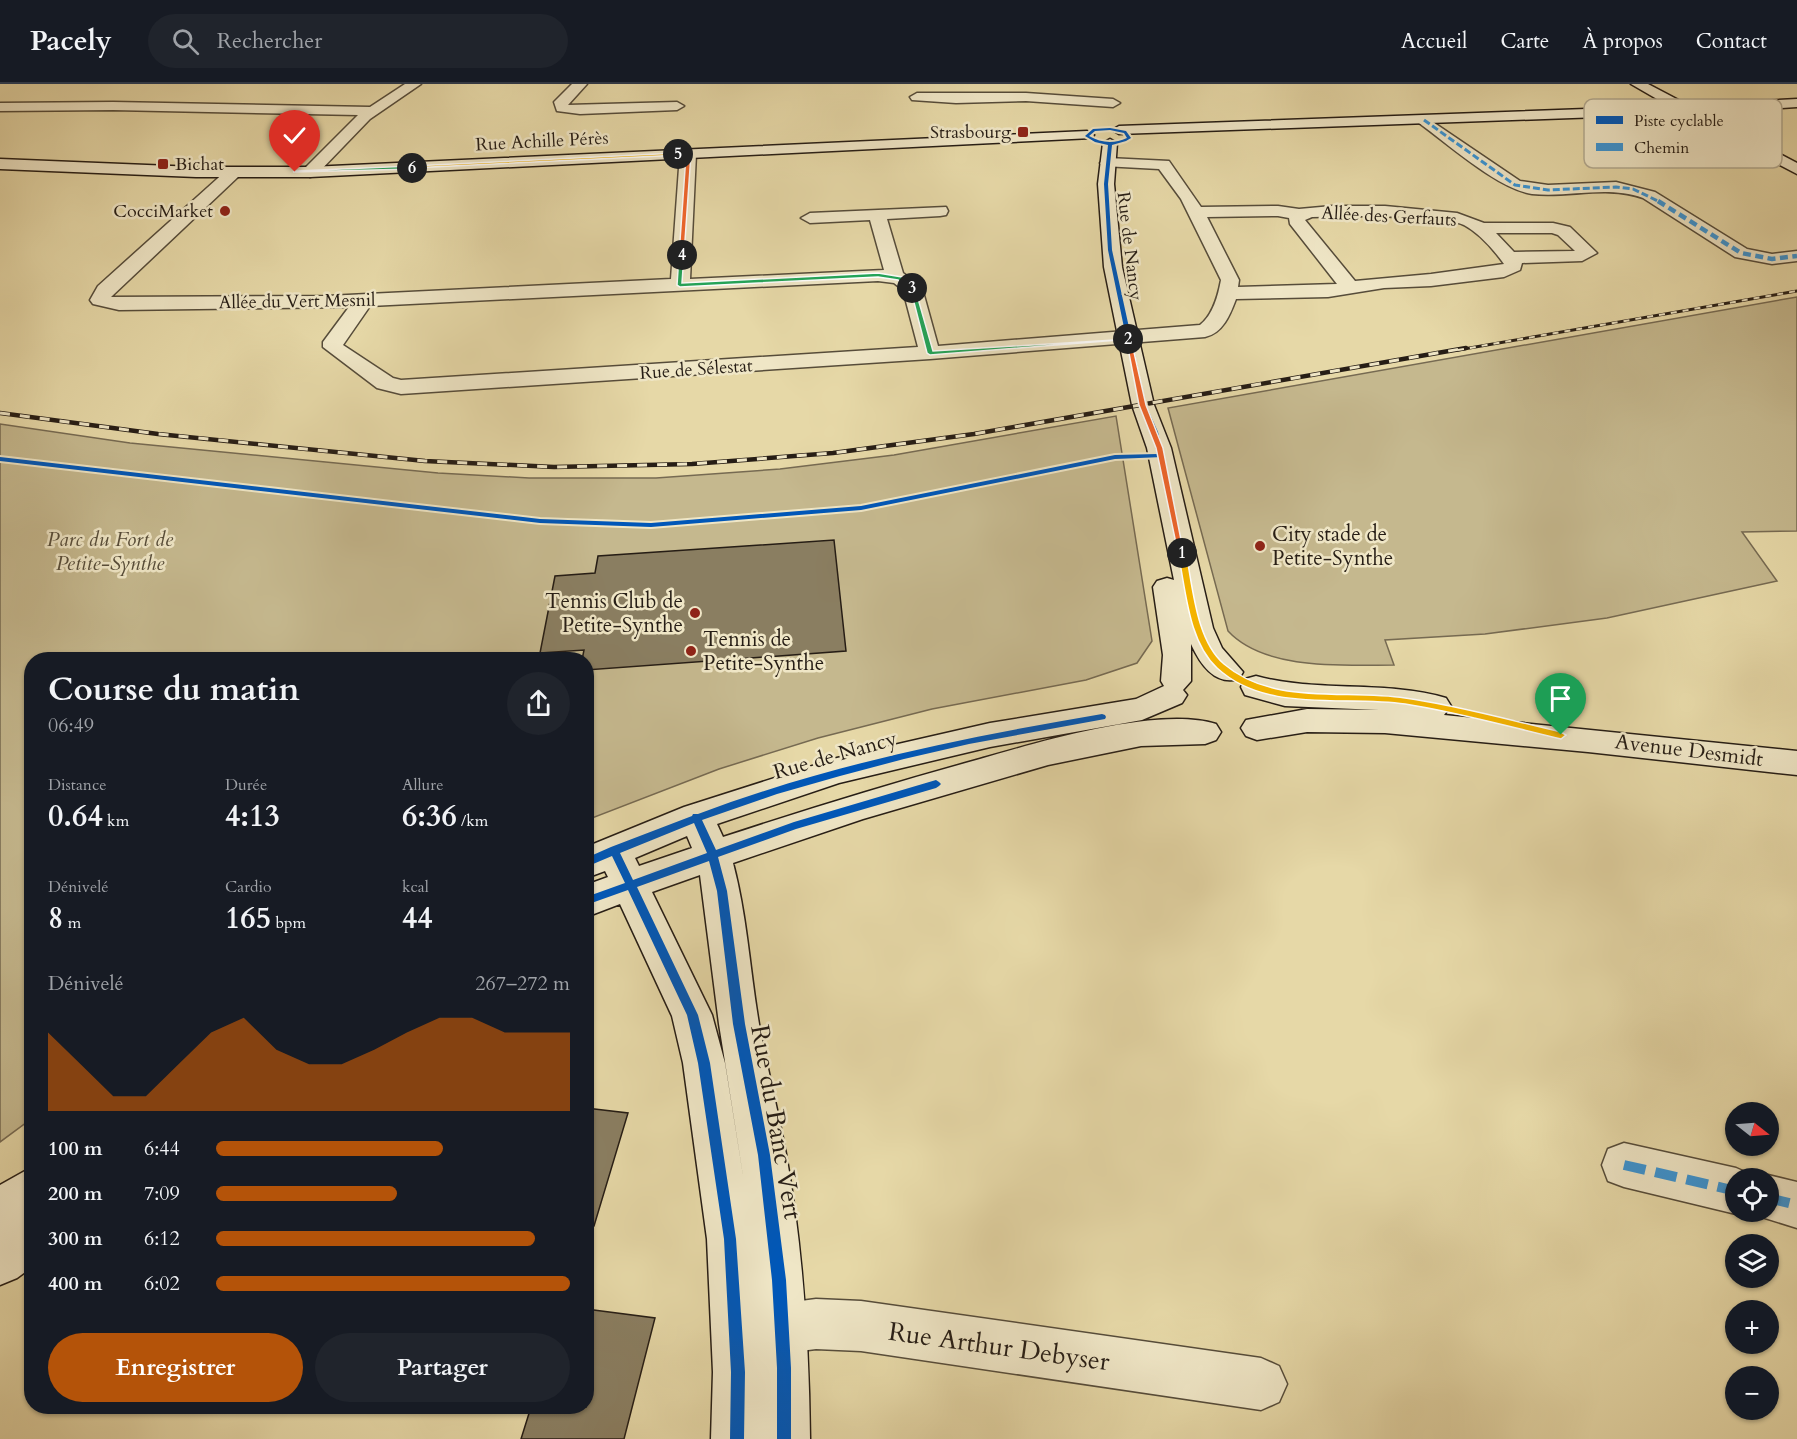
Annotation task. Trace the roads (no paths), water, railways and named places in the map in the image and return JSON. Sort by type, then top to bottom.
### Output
[{"type":"street","points":[[310,172],[371,111],[414,84]]},
{"type":"street","points":[[580,84],[561,102],[562,108],[580,110],[677,106]]},
{"type":"street","points":[[1638,84],[1667,99]]},
{"type":"street","name":"Rue de Nancy","points":[[917,97],[964,99],[1114,97],[1113,134],[1106,184],[1108,234],[1128,339],[1143,405],[1159,448],[1198,628],[1210,653],[1228,672]]},
{"type":"street","points":[[1782,104],[1797,103]]},
{"type":"street","points":[[0,107],[113,106],[371,111]]},
{"type":"street","points":[[1113,134],[1584,113]]},
{"type":"street","points":[[1424,120],[1515,185],[1531,188],[1630,188],[1649,195],[1741,253],[1772,259],[1797,256]]},
{"type":"street","name":"Rue Achille Pérès","points":[[0,164],[233,173],[310,172],[1087,135],[1094,140],[1113,134]]},
{"type":"street","points":[[680,285],[688,154]]},
{"type":"street","points":[[1782,162],[1797,170]]},
{"type":"street","points":[[1108,163],[1157,163],[1164,164],[1171,171],[1196,212],[1229,275],[1228,293],[1328,291],[1504,271],[1512,266],[1509,258]]},
{"type":"street","name":"Allée du Vert Mesnil","points":[[233,173],[180,224],[105,290],[100,300],[119,304],[364,300],[878,275],[895,277]]},
{"type":"street","name":"Allée des Gerfauts","points":[[1196,212],[1278,210],[1299,214],[1362,211],[1443,216],[1465,219],[1478,228],[1509,258],[1582,256],[1588,253],[1564,231],[1553,228],[1478,228]]},
{"type":"street","points":[[810,218],[940,211]]},
{"type":"street","points":[[877,214],[895,277],[912,288],[930,353]]},
{"type":"street","name":"Allée des Gerfauts","points":[[1299,214],[1296,220],[1350,287]]},
{"type":"street","name":"Rue de Sélestat","points":[[364,300],[333,342],[333,347],[385,383],[401,387],[930,353],[1205,332],[1213,326],[1228,293]]},
{"type":"street","name":"Rue de Nancy","points":[[704,836],[787,786],[897,756],[990,735],[1142,710],[1174,688],[1179,663],[1176,634],[1142,455],[1143,405]]},
{"type":"street","points":[[1201,670],[1228,672],[1256,687],[1264,699],[1267,711],[1265,718],[1257,728],[1234,736],[1205,732],[1181,718],[1171,703],[1174,688],[1186,674],[1201,670]]},
{"type":"street","name":"Avenue Desmidt","points":[[1256,687],[1285,695],[1362,697],[1413,702],[1545,733]]},
{"type":"street","name":"Avenue Desmidt","points":[[1257,728],[1293,721],[1360,721],[1545,733],[1797,763]]},
{"type":"street","name":"Rue de Nancy","points":[[594,889],[610,866],[704,836],[832,814],[1057,749],[1144,733],[1205,732]]},
{"type":"street","name":"Rue du Banc Vert","points":[[704,836],[722,891],[739,1024],[764,1155],[776,1238],[737,1439]]},
{"type":"street","name":"Rue du Banc Vert","points":[[610,866],[692,1015],[718,1143],[730,1239],[759,1331],[784,1439]]},
{"type":"street","points":[[1624,1165],[1725,1188]]},
{"type":"street","points":[[0,1212],[24,1196]]},
{"type":"street","points":[[1779,1201],[1797,1205]]},
{"type":"street","points":[[0,1262],[24,1244]]},
{"type":"street","name":"Rue Arthur Debyser","points":[[759,1331],[816,1324],[861,1326],[1261,1384]]},
{"type":"railway","points":[[1458,350],[1797,291]]},
{"type":"railway","points":[[0,413],[158,434],[425,461],[554,467],[692,464],[833,453],[974,434],[1466,348]]},
{"type":"place","name":"Strasbourg","points":[[1023,132]]},
{"type":"place","name":"Bichat","points":[[163,164]]},
{"type":"place","name":"CocciMarket","points":[[225,211]]},
{"type":"place","name":"City stade de Petite-Synthe","points":[[1260,546]]},
{"type":"place","name":"Tennis Club de Petite-Synthe","points":[[695,613]]},
{"type":"place","name":"Tennis de Petite-Synthe","points":[[691,651]]},
{"type":"park label","name":"Parc du Fort de Petite-Synthe","points":[[110,551]]}]
